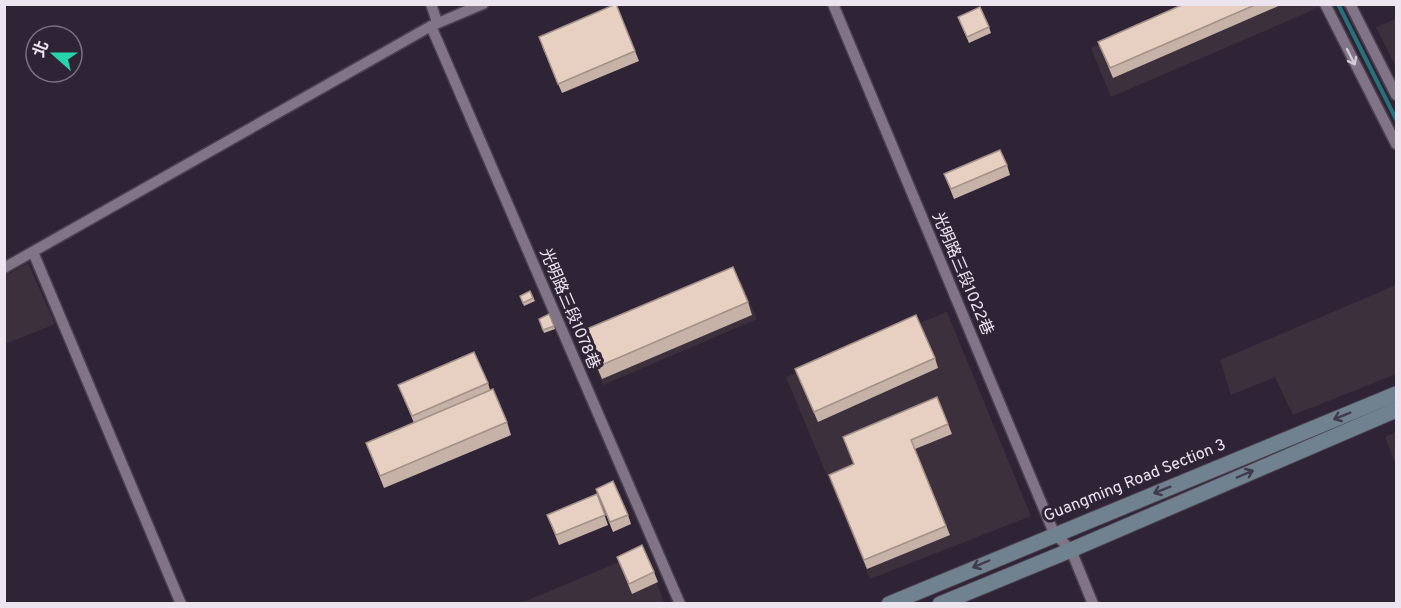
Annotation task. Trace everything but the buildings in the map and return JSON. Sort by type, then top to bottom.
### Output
[{"type":"street","name":"光明路三段1078巷","points":[[431,4],[434,24],[680,603]]},
{"type":"street","points":[[4,268],[434,24],[483,4]]},
{"type":"street","name":"光明路三段1022巷","points":[[833,4],[1054,533],[1071,550]]},
{"type":"street","points":[[1325,4],[1396,144]]},
{"type":"street","points":[[1350,4],[1396,95]]},
{"type":"street","points":[[33,252],[181,603]]},
{"type":"street","name":"Guangming Road Section 3","points":[[889,603],[1054,533],[1396,394]]},
{"type":"street","points":[[940,603],[1071,550],[1396,410]]},
{"type":"street","points":[[1071,550],[1093,603]]},
{"type":"shaded area","points":[[1318,4],[1320,7],[1111,97],[1091,48],[1189,5]]},
{"type":"shaded area","points":[[1396,19],[1396,67],[1376,27]]},
{"type":"shaded area","points":[[28,263],[55,324],[5,344],[5,276]]},
{"type":"shaded area","points":[[741,281],[757,319],[603,385],[587,347]]},
{"type":"shaded area","points":[[1396,285],[1396,374],[1293,415],[1275,377],[1231,395],[1220,360]]},
{"type":"shaded area","points":[[947,312],[1031,516],[870,579],[786,377]]},
{"type":"shaded area","points":[[1396,432],[1396,465],[1385,437]]},
{"type":"shaded area","points":[[645,551],[664,603],[519,604]]},
{"type":"waterway","points":[[1338,4],[1396,119]]}]
